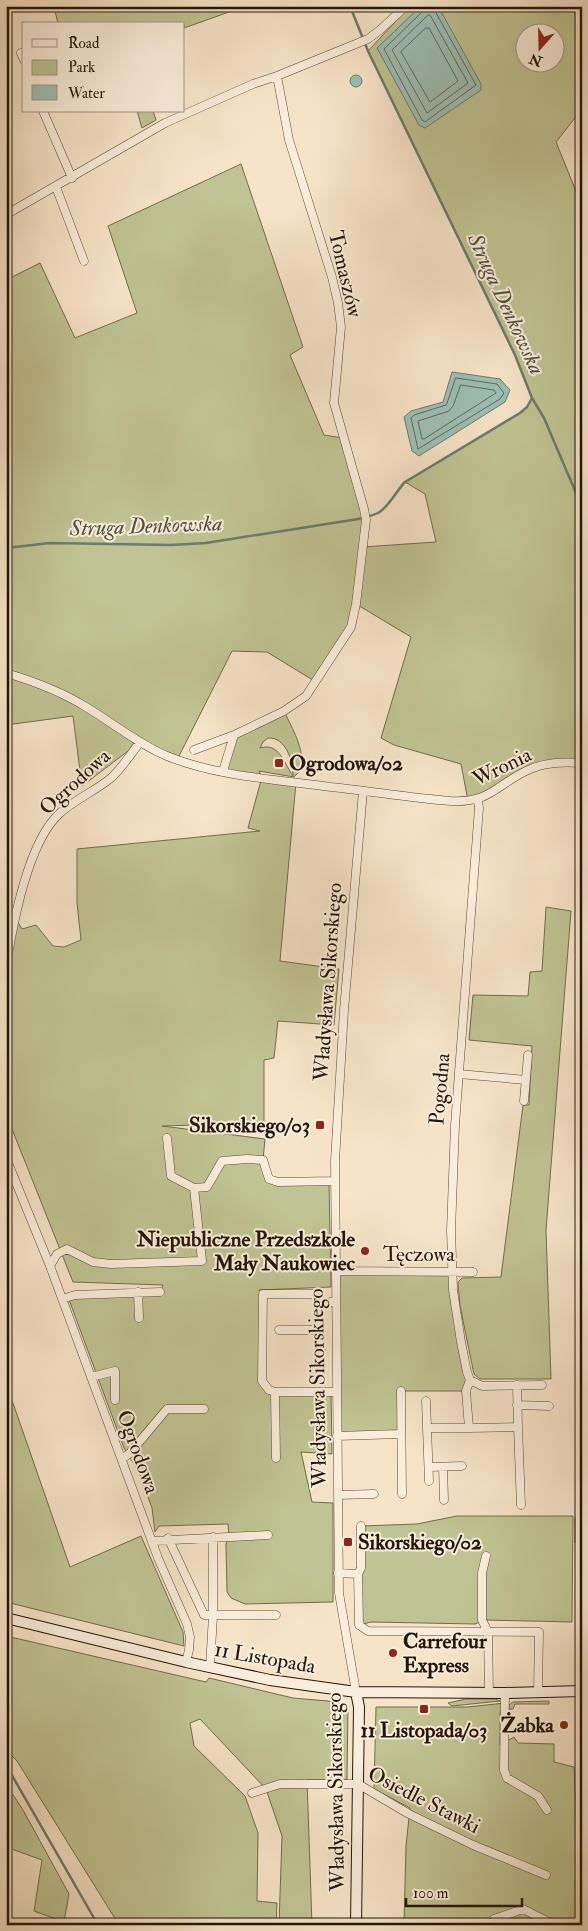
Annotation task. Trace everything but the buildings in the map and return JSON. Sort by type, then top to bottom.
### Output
[{"type":"street","points":[[7,213],[72,178],[165,123],[252,84],[277,76],[368,39],[406,6]]},
{"type":"street","name":"Tomaszów","points":[[194,750],[234,735],[284,712],[306,696],[351,627],[356,604],[366,520],[334,403],[341,327],[338,302],[289,140],[277,76]]},
{"type":"street","points":[[43,112],[72,178]]},
{"type":"street","points":[[56,187],[84,261]]},
{"type":"street","points":[[6,673],[27,679],[85,706],[157,752],[177,760],[223,771],[363,791]]},
{"type":"street","points":[[223,771],[234,735]]},
{"type":"street","name":"Ogrodowa","points":[[6,966],[17,904],[36,850],[44,834],[59,814],[111,777],[140,742]]},
{"type":"street","name":"Wronia","points":[[363,791],[451,801],[478,800],[534,768],[562,762],[582,763]]},
{"type":"street","name":"Władysława Sikorskiego","points":[[356,1925],[358,1707],[345,1634],[338,1573],[335,1161],[344,1010],[363,791]]},
{"type":"street","name":"Pogodna","points":[[470,1380],[460,1334],[451,1271],[453,1156],[480,808],[478,800]]},
{"type":"street","points":[[524,1101],[528,1055]]},
{"type":"street","points":[[459,1074],[526,1080]]},
{"type":"street","points":[[166,1138],[171,1176],[194,1188],[208,1187],[222,1161],[247,1159],[263,1160],[269,1178],[278,1182],[335,1181]]},
{"type":"street","name":"Ogrodowa","points":[[6,1158],[50,1266],[152,1540],[187,1624],[190,1637],[186,1662]]},
{"type":"street","points":[[50,1266],[57,1254],[67,1250],[93,1262],[111,1264],[202,1261],[194,1188]]},
{"type":"street","name":"Tęczowa","points":[[336,1271],[473,1272]]},
{"type":"street","points":[[138,1292],[139,1318]]},
{"type":"street","points":[[62,1299],[75,1295],[160,1292]]},
{"type":"street","points":[[322,1304],[313,1294],[263,1294],[262,1381],[269,1390],[275,1392],[337,1392]]},
{"type":"street","points":[[321,1352],[319,1308],[322,1304],[336,1301]]},
{"type":"street","points":[[279,1330],[320,1330]]},
{"type":"street","points":[[91,1377],[115,1371],[116,1400]]},
{"type":"street","points":[[469,1428],[466,1391],[470,1380],[482,1386],[542,1385]]},
{"type":"street","points":[[517,1385],[520,1505]]},
{"type":"street","points":[[401,1391],[402,1494]]},
{"type":"street","points":[[275,1392],[276,1458]]},
{"type":"street","points":[[426,1401],[429,1481]]},
{"type":"street","points":[[517,1406],[549,1406]]},
{"type":"street","points":[[122,1459],[130,1453],[166,1409],[204,1409]]},
{"type":"street","points":[[427,1428],[518,1427]]},
{"type":"street","points":[[337,1436],[400,1434]]},
{"type":"street","points":[[429,1467],[462,1466]]},
{"type":"street","points":[[443,1467],[444,1500]]},
{"type":"street","points":[[338,1495],[374,1494]]},
{"type":"street","points":[[361,1526],[361,1568],[358,1574],[359,1626],[368,1631],[539,1632],[538,1691]]},
{"type":"street","points":[[152,1540],[268,1535]]},
{"type":"street","points":[[210,1667],[213,1616],[212,1537]]},
{"type":"street","points":[[168,1538],[203,1613],[213,1616],[276,1616]]},
{"type":"street","points":[[486,1556],[482,1573],[482,1620],[488,1632],[489,1693]]},
{"type":"street","points":[[338,1573],[358,1574]]},
{"type":"street","name":"11 Listopada","points":[[6,1618],[186,1662],[270,1680],[356,1692],[505,1693],[582,1690]]},
{"type":"street","points":[[505,1693],[504,1770],[507,1778],[538,1796],[547,1810]]},
{"type":"street","name":"Osiedle Stawki","points":[[252,1793],[280,1784],[358,1784],[409,1814],[473,1845],[546,1875]]},
{"type":"street","points":[[494,1919],[523,1909],[555,1925]]},
{"type":"green space","points":[[54,6],[246,6],[185,28],[185,22],[58,22]]},
{"type":"green space","points":[[410,6],[582,6],[582,109],[556,142],[582,206],[582,763],[535,768],[468,801],[461,764],[394,745],[381,738],[411,637],[356,604],[351,627],[316,682],[267,652],[232,651],[177,760],[140,742],[82,786],[73,716],[6,725],[6,341],[12,339],[6,315],[6,280],[40,263],[75,338],[137,313],[108,226],[241,164],[303,347],[290,355],[324,435],[343,438],[364,509],[362,547],[436,542],[425,494],[405,482],[527,407],[532,398],[515,355],[368,51]]},
{"type":"green space","points":[[137,112],[153,112],[156,120],[142,128]]},
{"type":"green space","points":[[284,711],[300,746],[302,769],[294,777],[259,771],[262,777],[223,771],[234,735]],"holes":[[[268,738],[280,741],[287,751],[292,764],[293,776],[284,760],[276,751],[267,747],[260,748]]]},
{"type":"green space","points":[[262,777],[296,782],[280,961],[339,969],[334,1025],[278,1021],[274,1058],[264,1060],[264,1123],[162,1126],[265,1139],[263,1160],[269,1179],[329,1181],[331,1287],[259,1290],[271,1293],[263,1294],[262,1381],[269,1390],[331,1392],[332,1454],[301,1452],[312,1502],[333,1503],[333,1602],[245,1604],[231,1598],[227,1592],[226,1544],[229,1537],[228,1524],[159,1526],[155,1532],[152,1508],[139,1472],[124,1448],[68,1297],[160,1292],[163,1285],[73,1282],[6,1114],[6,902],[22,929],[36,925],[53,946],[64,947],[81,940],[77,903],[77,849],[260,831],[248,828]]},
{"type":"green space","points":[[546,907],[571,911],[546,1230],[551,1379],[480,1379],[474,1374],[460,1306],[458,1282],[462,1278],[501,1277],[523,1105],[529,1105],[532,1046],[469,1040],[473,995],[528,996],[530,972],[542,971]]},
{"type":"green space","points":[[336,1271],[451,1271],[467,1372],[466,1391],[401,1391],[400,1434],[337,1436]]},
{"type":"green space","points":[[6,1383],[70,1567],[141,1536],[183,1632],[184,1646],[6,1602]]},
{"type":"green space","points":[[457,1516],[573,1516],[572,1622],[485,1620],[475,1624],[371,1622],[359,1625],[361,1526],[417,1524]]},
{"type":"green space","points":[[575,1518],[582,1518],[582,1543],[575,1543]]},
{"type":"green space","points":[[6,1636],[206,1682],[209,1678],[293,1698],[348,1705],[347,1780],[307,1780],[312,1925],[279,1925],[282,1836],[266,1789],[200,1719],[190,1723],[194,1746],[245,1796],[258,1833],[257,1901],[277,1903],[276,1925],[119,1925],[17,1761],[6,1750]]},
{"type":"green space","points":[[466,1699],[496,1699],[500,1701],[452,1706],[448,1703]]},
{"type":"green space","points":[[549,1701],[549,1704],[515,1704],[513,1709],[509,1709],[509,1705],[513,1702]]},
{"type":"green space","points":[[505,1703],[500,1713],[500,1745],[514,1737],[518,1743],[554,1744],[554,1762],[574,1767],[580,1893],[582,1893],[582,1925],[404,1925],[406,1846],[410,1808],[374,1789],[376,1707],[467,1707]]},
{"type":"green space","points":[[6,1784],[23,1810],[69,1894],[64,1922],[34,1911],[42,1860],[6,1847]]},
{"type":"water","points":[[421,6],[438,6],[481,84],[481,90],[425,128],[419,125],[377,48]]},
{"type":"water","points":[[358,75],[361,76],[361,86],[354,87],[351,86],[350,79],[351,76]]},
{"type":"water","points":[[452,372],[500,379],[510,390],[505,402],[419,456],[412,451],[404,417],[411,411],[443,402]]},
{"type":"waterway","name":"Struga Denkowska","points":[[6,548],[50,543],[171,545],[206,543],[358,519],[382,511],[405,482],[527,407],[532,398],[515,355],[368,51],[350,6]]},
{"type":"waterway","points":[[532,398],[544,418],[582,503]]},
{"type":"waterway","name":"Struga Denkowska","points":[[6,1765],[98,1925]]},
{"type":"place","name":"Ogrodowa/02","points":[[279,763]]},
{"type":"place","name":"Sikorskiego/03","points":[[320,1125]]},
{"type":"place","name":"Niepubliczne Przedszkole Mały Naukowiec","points":[[365,1251]]},
{"type":"place","name":"Sikorskiego/02","points":[[348,1542]]},
{"type":"place","name":"Carrefour Express","points":[[393,1653]]},
{"type":"place","name":"11 Listopada/03","points":[[424,1709]]},
{"type":"place","name":"Żabka","points":[[564,1725]]}]
